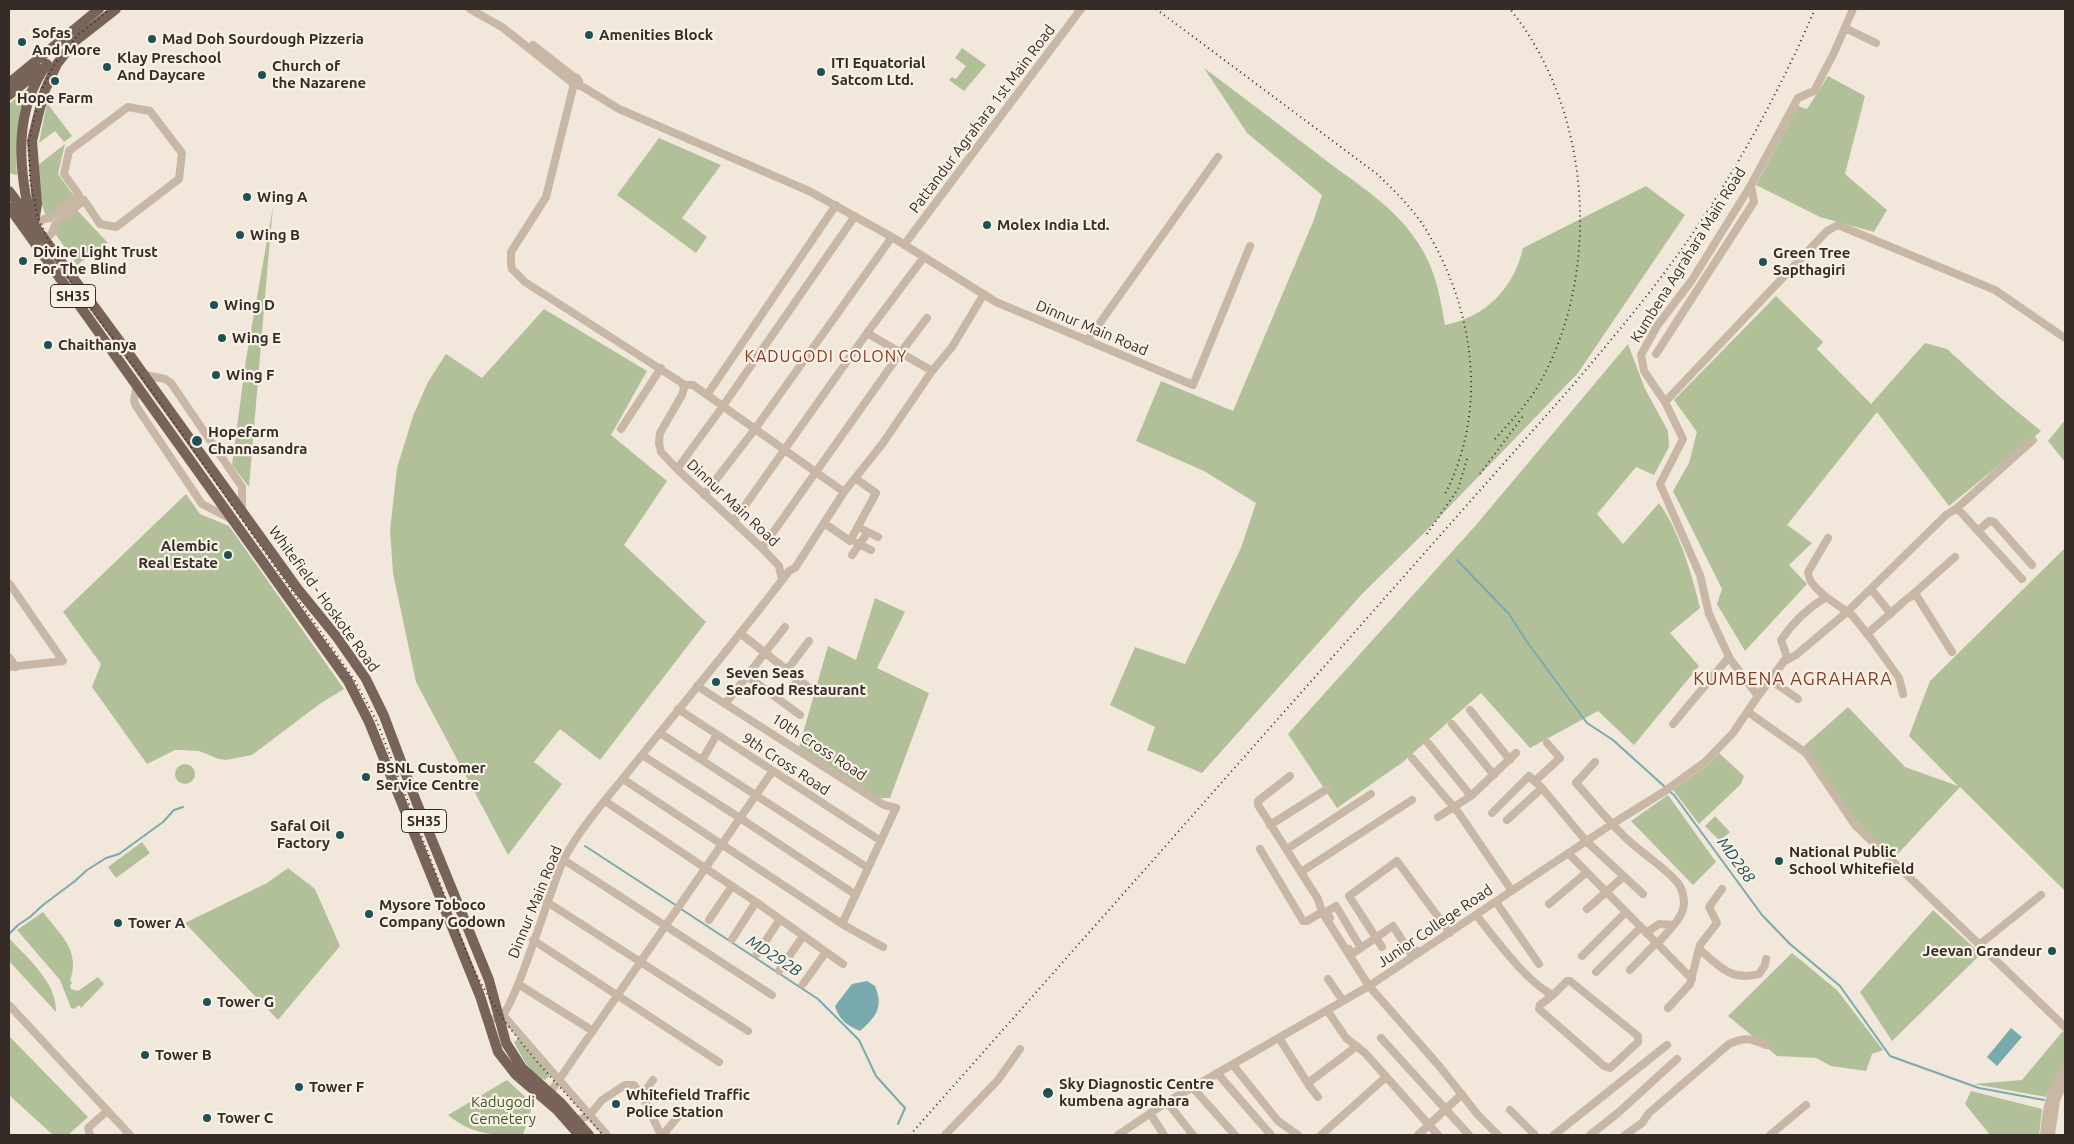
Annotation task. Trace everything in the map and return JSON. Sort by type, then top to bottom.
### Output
[{"type":"main road","points":[[9,83],[99,9]]},
{"type":"main road","points":[[9,95],[116,9]]},
{"type":"main road","points":[[33,223],[37,204],[32,141],[45,90],[57,64],[74,42]]},
{"type":"main road","points":[[33,223],[22,180],[20,134],[26,106],[33,86],[47,64]]},
{"type":"main road","name":"Whitefield - Hoskote Road","points":[[9,192],[145,376],[297,588],[336,636],[372,690],[489,980],[502,1017],[502,1034],[510,1052],[548,1096],[578,1135]]},
{"type":"main road","name":"Whitefield - Hoskote Road","points":[[9,207],[325,648],[357,697],[369,722],[502,1059],[516,1075],[548,1096],[577,1120],[588,1135]]},
{"type":"main road","points":[[357,697],[372,690]]},
{"type":"main road","points":[[419,847],[433,844]]},
{"type":"street","name":"Dinnur Main Road","points":[[470,9],[502,27],[583,87],[619,109],[776,178],[802,187],[892,237],[996,302],[1193,385],[1250,246]]},
{"type":"street","name":"Dinnur Main Road","points":[[482,9],[505,23],[575,81]]},
{"type":"street","name":"Pattandur Agrahara 1st Main Road","points":[[904,245],[1081,9]]},
{"type":"street","name":"Kumbena Agrahara Main Road","points":[[1758,696],[1729,656],[1709,614],[1700,575],[1660,484],[1683,439],[1665,402],[1644,370],[1641,355],[1657,326],[1692,280],[1751,185],[1798,98],[1814,91],[1853,9]]},
{"type":"street","points":[[1845,28],[1876,43]]},
{"type":"street","points":[[575,81],[546,197],[512,252],[511,265],[515,274],[680,380],[683,385],[693,385],[844,492]]},
{"type":"street","points":[[128,107],[150,111],[182,153],[179,179],[116,227],[100,224],[82,198],[64,174],[69,151],[128,107]]},
{"type":"street","points":[[1087,341],[1218,156]]},
{"type":"street","points":[[1656,354],[1754,202],[1751,185]]},
{"type":"street","points":[[33,223],[50,218],[82,198]]},
{"type":"street","points":[[45,240],[52,233],[55,225],[82,198]]},
{"type":"street","points":[[708,395],[836,205]]},
{"type":"street","points":[[676,469],[723,406],[855,216]]},
{"type":"street","points":[[50,218],[55,225]]},
{"type":"street","points":[[1665,402],[1827,231],[1838,225],[1995,290],[2065,338]]},
{"type":"street","points":[[704,495],[755,429],[892,237]]},
{"type":"street","points":[[734,521],[867,333],[924,257]]},
{"type":"street","points":[[782,580],[789,570],[795,568],[844,492],[883,443],[932,371],[952,347],[984,294]]},
{"type":"street","points":[[762,548],[927,318]]},
{"type":"street","points":[[867,333],[932,371]]},
{"type":"street","points":[[622,429],[661,368]]},
{"type":"street","points":[[145,376],[166,379],[171,382],[242,487],[242,512]]},
{"type":"street","points":[[137,384],[134,401],[136,406],[202,504],[233,520]]},
{"type":"street","name":"Dinnur Main Road","points":[[502,1017],[518,984],[547,902],[572,845],[782,580],[779,566],[762,548],[676,469],[661,452],[659,438],[662,429],[682,395],[683,385]]},
{"type":"street","points":[[1783,662],[1796,656],[1847,612],[1946,516],[2033,440]]},
{"type":"street","points":[[850,541],[876,494],[854,478]]},
{"type":"street","points":[[1957,508],[2022,579]]},
{"type":"street","points":[[1978,531],[1988,521],[1994,522],[2032,566]]},
{"type":"street","points":[[824,523],[850,541],[871,550]]},
{"type":"street","points":[[858,527],[878,537]]},
{"type":"street","points":[[852,555],[868,532]]},
{"type":"street","points":[[1828,538],[1808,572],[1808,578],[1826,597],[1852,615],[1899,678],[1903,694]]},
{"type":"street","points":[[1867,634],[1955,557]]},
{"type":"street","points":[[9,583],[63,661],[12,667],[9,657]]},
{"type":"street","points":[[1871,589],[1891,614]]},
{"type":"street","points":[[1826,597],[1807,609],[1788,629],[1781,640],[1786,657],[1748,712],[1806,753],[1855,825],[2065,1027]]},
{"type":"street","points":[[1908,598],[1918,597],[1952,652]]},
{"type":"street","points":[[725,704],[785,627]]},
{"type":"street","points":[[740,633],[812,690]]},
{"type":"street","points":[[787,670],[809,641]]},
{"type":"street","points":[[1673,724],[1729,656]]},
{"type":"street","points":[[747,676],[800,715]]},
{"type":"street","points":[[791,690],[798,679]]},
{"type":"street","points":[[1769,679],[1798,699]]},
{"type":"street","name":"10th Cross Road","points":[[697,686],[871,797],[896,808],[881,841]]},
{"type":"street","name":"9th Cross Road","points":[[678,710],[881,841]]},
{"type":"street","points":[[1470,710],[1510,760]]},
{"type":"street","name":"Junior College Road","points":[[1118,1135],[1167,1102],[1369,986],[1434,940],[1476,915],[1586,841],[1665,791],[1705,762],[1733,733],[1748,712]]},
{"type":"street","points":[[1452,724],[1494,775]]},
{"type":"street","points":[[660,733],[868,868]]},
{"type":"street","points":[[702,760],[716,736]]},
{"type":"street","points":[[1428,743],[1471,796]]},
{"type":"street","points":[[1535,781],[1560,758],[1547,743]]},
{"type":"street","points":[[1438,817],[1471,796],[1516,753]]},
{"type":"street","points":[[642,755],[856,895]]},
{"type":"street","points":[[1412,758],[1442,796],[1454,807],[1512,891]]},
{"type":"street","points":[[1595,762],[1576,783],[1612,824],[1678,883],[1684,903],[1683,909],[1673,925],[1630,970]]},
{"type":"street","points":[[548,1096],[772,772]]},
{"type":"street","points":[[1290,776],[1258,803],[1270,825],[1318,898],[1322,912],[1369,986],[1478,1115],[1498,1135]]},
{"type":"street","points":[[1492,812],[1528,776],[1542,788],[1586,841],[1643,894]]},
{"type":"street","points":[[623,779],[842,924],[883,947]]},
{"type":"street","points":[[1507,820],[1542,788]]},
{"type":"street","points":[[1270,825],[1327,789]]},
{"type":"street","points":[[1287,849],[1371,794]]},
{"type":"street","points":[[1301,872],[1412,800]]},
{"type":"street","points":[[605,801],[756,902],[843,964]]},
{"type":"street","points":[[842,924],[881,841]]},
{"type":"street","points":[[1260,849],[1303,920],[1307,922],[1322,912]]},
{"type":"street","points":[[1568,853],[1605,893],[1692,979]]},
{"type":"street","points":[[564,860],[772,995]]},
{"type":"street","points":[[1382,947],[1349,896],[1397,861],[1448,931]]},
{"type":"street","points":[[1549,904],[1586,873]]},
{"type":"street","points":[[1587,909],[1623,877]]},
{"type":"street","points":[[709,920],[732,886]]},
{"type":"street","points":[[1668,1008],[1684,992],[1692,979],[1699,949],[1703,940],[1716,924],[1709,907],[1722,889]]},
{"type":"street","points":[[1979,945],[2041,896]]},
{"type":"street","points":[[547,902],[748,1031]]},
{"type":"street","points":[[732,939],[756,902]]},
{"type":"street","points":[[1496,902],[1539,964]]},
{"type":"street","points":[[1361,948],[1336,906],[1326,912],[1352,954],[1361,948],[1376,937],[1393,926],[1411,954],[1434,940]]},
{"type":"street","points":[[1582,956],[1625,913]]},
{"type":"street","points":[[1476,915],[1511,957],[1544,990],[1553,995]]},
{"type":"street","points":[[757,954],[780,919]]},
{"type":"street","points":[[1596,972],[1643,930],[1659,924],[1673,925]]},
{"type":"street","points":[[779,971],[803,936]]},
{"type":"street","points":[[533,940],[718,1062]]},
{"type":"street","points":[[1699,949],[1733,975],[1759,974],[1765,965],[1766,959]]},
{"type":"street","points":[[803,984],[826,952]]},
{"type":"street","points":[[1328,978],[1343,1001]]},
{"type":"street","points":[[1567,981],[1570,981],[1638,1036],[1638,1042],[1610,1068],[1604,1066],[1538,1009],[1540,1005],[1553,995],[1567,981]]},
{"type":"street","points":[[518,984],[593,1031]]},
{"type":"street","points":[[9,1005],[106,1112],[130,1135]]},
{"type":"street","points":[[1327,1010],[1346,1038],[1365,1053],[1438,1135]]},
{"type":"street","points":[[488,1020],[502,1017],[607,1135]]},
{"type":"street","points":[[1279,1038],[1318,1097]]},
{"type":"street","points":[[1381,1038],[1469,1135]]},
{"type":"street","points":[[1625,1135],[1642,1124],[1649,1113],[1729,1044],[1742,1038],[1753,1040],[1766,1046]]},
{"type":"street","points":[[1554,1135],[1667,1045]]},
{"type":"street","points":[[1308,1083],[1357,1046]]},
{"type":"street","points":[[945,1135],[998,1080],[1020,1049]]},
{"type":"street","points":[[1590,1135],[1619,1112],[1678,1059]]},
{"type":"street","points":[[1232,1065],[1278,1121],[1298,1135]]},
{"type":"street","points":[[2044,1135],[2049,1098],[2065,1069]]},
{"type":"street","points":[[1217,1073],[1271,1135]]},
{"type":"street","points":[[1321,1135],[1386,1077]]},
{"type":"street","points":[[642,1095],[653,1080]]},
{"type":"street","points":[[2051,1135],[2055,1104],[2065,1081]]},
{"type":"street","points":[[577,1120],[589,1116],[602,1100],[625,1085],[634,1085],[642,1095],[662,1135],[680,1114]]},
{"type":"street","points":[[1193,1088],[1236,1135]]},
{"type":"street","points":[[1418,1135],[1462,1094]]},
{"type":"street","points":[[1167,1102],[1193,1135]]},
{"type":"street","points":[[1770,1135],[1806,1105]]},
{"type":"street","points":[[1510,1110],[1535,1135]]},
{"type":"street","points":[[90,1135],[88,1128],[106,1112]]},
{"type":"street","points":[[1150,1113],[1164,1135]]},
{"type":"green space","points":[[962,48],[986,65],[964,91],[949,80],[952,77],[956,79],[966,66],[955,58]]},
{"type":"green space","points":[[1204,68],[1365,189],[1399,219],[1409,230],[1429,262],[1439,292],[1445,325],[1473,315],[1485,308],[1496,298],[1513,276],[1523,248],[1646,186],[1685,215],[1578,373],[1425,532],[1362,594],[1202,773],[1147,750],[1155,727],[1110,705],[1135,647],[1185,664],[1241,548],[1256,503],[1204,471],[1136,441],[1161,381],[1233,411],[1313,222],[1322,195],[1247,133]]},
{"type":"green space","points":[[1828,76],[1865,96],[1845,174],[1887,210],[1874,232],[1820,217],[1756,185],[1798,106],[1807,109]]},
{"type":"green space","points":[[29,87],[18,143],[17,175],[9,173],[9,104]]},
{"type":"green space","points":[[47,103],[72,136],[64,142],[55,131],[39,143]]},
{"type":"green space","points":[[659,138],[721,165],[682,218],[707,237],[696,253],[617,195]]},
{"type":"green space","points":[[65,144],[58,174],[74,196],[46,216],[42,205],[37,166]]},
{"type":"green space","points":[[273,207],[249,487],[232,465],[246,359]]},
{"type":"green space","points":[[76,209],[108,243],[77,265],[54,232],[58,223]]},
{"type":"green space","points":[[1776,296],[1823,342],[1817,349],[1871,404],[1925,343],[1947,349],[2002,399],[2041,431],[1949,506],[1877,412],[1787,525],[1812,543],[1789,565],[1807,584],[1745,651],[1717,604],[1722,589],[1673,491],[1689,463],[1697,432],[1674,400]]},
{"type":"green space","points":[[544,309],[647,371],[611,435],[667,481],[624,545],[706,622],[600,760],[560,729],[534,762],[562,784],[508,855],[416,682],[393,573],[390,530],[397,468],[413,416],[428,382],[446,354],[482,378]]},
{"type":"green space","points":[[1628,344],[1645,389],[1668,431],[1669,447],[1654,475],[1636,467],[1597,514],[1623,544],[1659,503],[1666,513],[1689,568],[1700,608],[1670,633],[1699,666],[1634,745],[1598,711],[1530,748],[1481,693],[1403,762],[1337,808],[1288,734],[1476,525]]},
{"type":"green space","points":[[2065,420],[2065,462],[2048,441]]},
{"type":"green space","points":[[186,494],[200,514],[229,526],[344,689],[321,703],[252,755],[226,760],[199,751],[175,750],[147,764],[92,687],[101,664],[63,612]]},
{"type":"green space","points":[[2065,548],[2065,891],[1960,787],[1893,859],[1855,819],[1804,746],[1848,707],[1905,767],[1958,786],[1909,736],[1930,681]]},
{"type":"green space","points":[[875,598],[905,612],[877,668],[929,693],[890,798],[877,798],[799,747],[828,646],[856,660]]},
{"type":"green space","points":[[1719,753],[1744,776],[1741,784],[1699,824],[1673,790],[1708,765]]},
{"type":"green space","points":[[185,764],[192,767],[195,774],[192,781],[185,784],[178,781],[175,774],[178,767]]},
{"type":"green space","points":[[1668,795],[1716,862],[1693,885],[1631,821]]},
{"type":"green space","points":[[1715,816],[1730,832],[1720,841],[1705,826]]},
{"type":"green space","points":[[142,842],[150,853],[116,878],[108,867]]},
{"type":"green space","points":[[288,868],[315,889],[340,946],[278,1020],[185,923],[267,883]]},
{"type":"green space","points":[[1933,910],[1981,954],[1892,1041],[1860,992]]},
{"type":"green space","points":[[43,912],[62,936],[71,952],[73,970],[70,981],[72,982],[71,989],[78,991],[98,977],[104,984],[81,1008],[79,1005],[74,1009],[71,1008],[60,980],[17,930]]},
{"type":"green space","points":[[9,938],[40,971],[52,991],[56,1012],[9,961]]},
{"type":"green space","points":[[1792,953],[1837,990],[1883,1050],[1872,1054],[1866,1071],[1831,1066],[1816,1058],[1777,1056],[1728,1016]]},
{"type":"green space","points":[[2063,1031],[2065,1033],[2065,1065],[2053,1082],[2046,1097],[1974,1084],[2022,1080]]},
{"type":"green space","points":[[9,1036],[88,1117],[68,1135],[53,1135],[9,1095]]},
{"type":"green space","points":[[520,1038],[550,1075],[545,1080],[530,1069],[523,1058],[514,1042]]},
{"type":"green space","name":"Kadugodi Cemetery","points":[[507,1080],[533,1104],[523,1135],[492,1134],[474,1130],[465,1127],[448,1115]]},
{"type":"green space","points":[[1971,1091],[2042,1109],[2039,1135],[1990,1135],[1965,1104]]},
{"type":"water","points":[[867,981],[875,986],[879,1000],[874,1016],[860,1031],[844,1022],[835,1006],[852,984]]},
{"type":"water","points":[[2011,1028],[2022,1037],[1997,1066],[1987,1057]]},
{"type":"waterway","name":"MD288","points":[[1457,560],[1509,614],[1527,642],[1587,723],[1613,740],[1665,787]]},
{"type":"waterway","name":"MD288","points":[[1668,790],[1674,795],[1762,915],[1790,944],[1840,986],[1890,1056],[1979,1088],[2044,1100]]},
{"type":"waterway","points":[[9,934],[87,870],[106,858],[119,854],[163,822],[174,810],[183,807]]},
{"type":"waterway","name":"MD292B","points":[[585,846],[677,906]]},
{"type":"waterway","name":"MD292B","points":[[681,909],[818,999],[859,1040],[876,1076],[905,1108],[898,1124]]},
{"type":"railway","points":[[111,9],[79,34],[61,55],[40,93],[29,141],[30,179],[38,218],[65,274],[154,394],[355,681],[377,722],[470,961],[482,986],[530,1053],[603,1135]]},
{"type":"railway","points":[[1156,9],[1377,174],[1414,213],[1425,228],[1442,259],[1455,291],[1470,359],[1471,394],[1467,428],[1459,461],[1445,494]]},
{"type":"railway","points":[[1495,439],[1518,414],[1538,386],[1559,342],[1573,294],[1579,244],[1579,193],[1572,143],[1558,95],[1537,50],[1510,9]]},
{"type":"railway","points":[[910,1135],[1574,384],[1641,303],[1699,224],[1736,165],[1786,73],[1815,9]]},
{"type":"railway","points":[[1480,474],[1523,416]]},
{"type":"railway","points":[[1427,534],[1458,489],[1467,459]]},
{"type":"place","name":"Amenities Block","points":[[589,35]]},
{"type":"place","name":"Mad Doh Sourdough Pizzeria","points":[[152,39]]},
{"type":"place","name":"Sofas And More","points":[[22,42]]},
{"type":"place","name":"Klay Preschool And Daycare","points":[[107,67]]},
{"type":"place","name":"ITI Equatorial Satcom Ltd.","points":[[821,72]]},
{"type":"place","name":"Church of the Nazarene","points":[[262,75]]},
{"type":"place","name":"Hope Farm","points":[[55,81]]},
{"type":"place","name":"Wing A","points":[[247,197]]},
{"type":"place","name":"Molex India Ltd.","points":[[987,225]]},
{"type":"place","name":"Wing B","points":[[240,235]]},
{"type":"place","name":"Divine Light Trust For The Blind","points":[[23,261]]},
{"type":"place","name":"Green Tree Sapthagiri","points":[[1763,262]]},
{"type":"place","name":"Wing D","points":[[214,305]]},
{"type":"place","name":"Wing E","points":[[222,338]]},
{"type":"place","name":"Chaithanya","points":[[48,345]]},
{"type":"place","name":"Wing F","points":[[216,375]]},
{"type":"place","name":"Hopefarm Channasandra","points":[[197,441]]},
{"type":"place","name":"Alembic Real Estate","points":[[228,555]]},
{"type":"place","name":"Seven Seas Seafood Restaurant","points":[[716,682]]},
{"type":"place","name":"BSNL Customer Service Centre","points":[[366,777]]},
{"type":"place","name":"Safal Oil Factory","points":[[340,835]]},
{"type":"place","name":"National Public School Whitefield","points":[[1779,861]]},
{"type":"place","name":"Mysore Toboco Company Godown","points":[[369,914]]},
{"type":"place","name":"Tower A","points":[[118,923]]},
{"type":"place","name":"Jeevan Grandeur","points":[[2052,951]]},
{"type":"place","name":"Tower G","points":[[207,1002]]},
{"type":"place","name":"Tower B","points":[[145,1055]]},
{"type":"place","name":"Tower F","points":[[299,1087]]},
{"type":"place","name":"Sky Diagnostic Centre kumbena agrahara","points":[[1048,1093]]},
{"type":"place","name":"Whitefield Traffic Police Station","points":[[616,1104]]},
{"type":"place","name":"Tower C","points":[[207,1118]]},
{"type":"district","name":"KADUGODI COLONY","points":[[826,357]]},
{"type":"district","name":"KUMBENA AGRAHARA","points":[[1793,679]]}]
